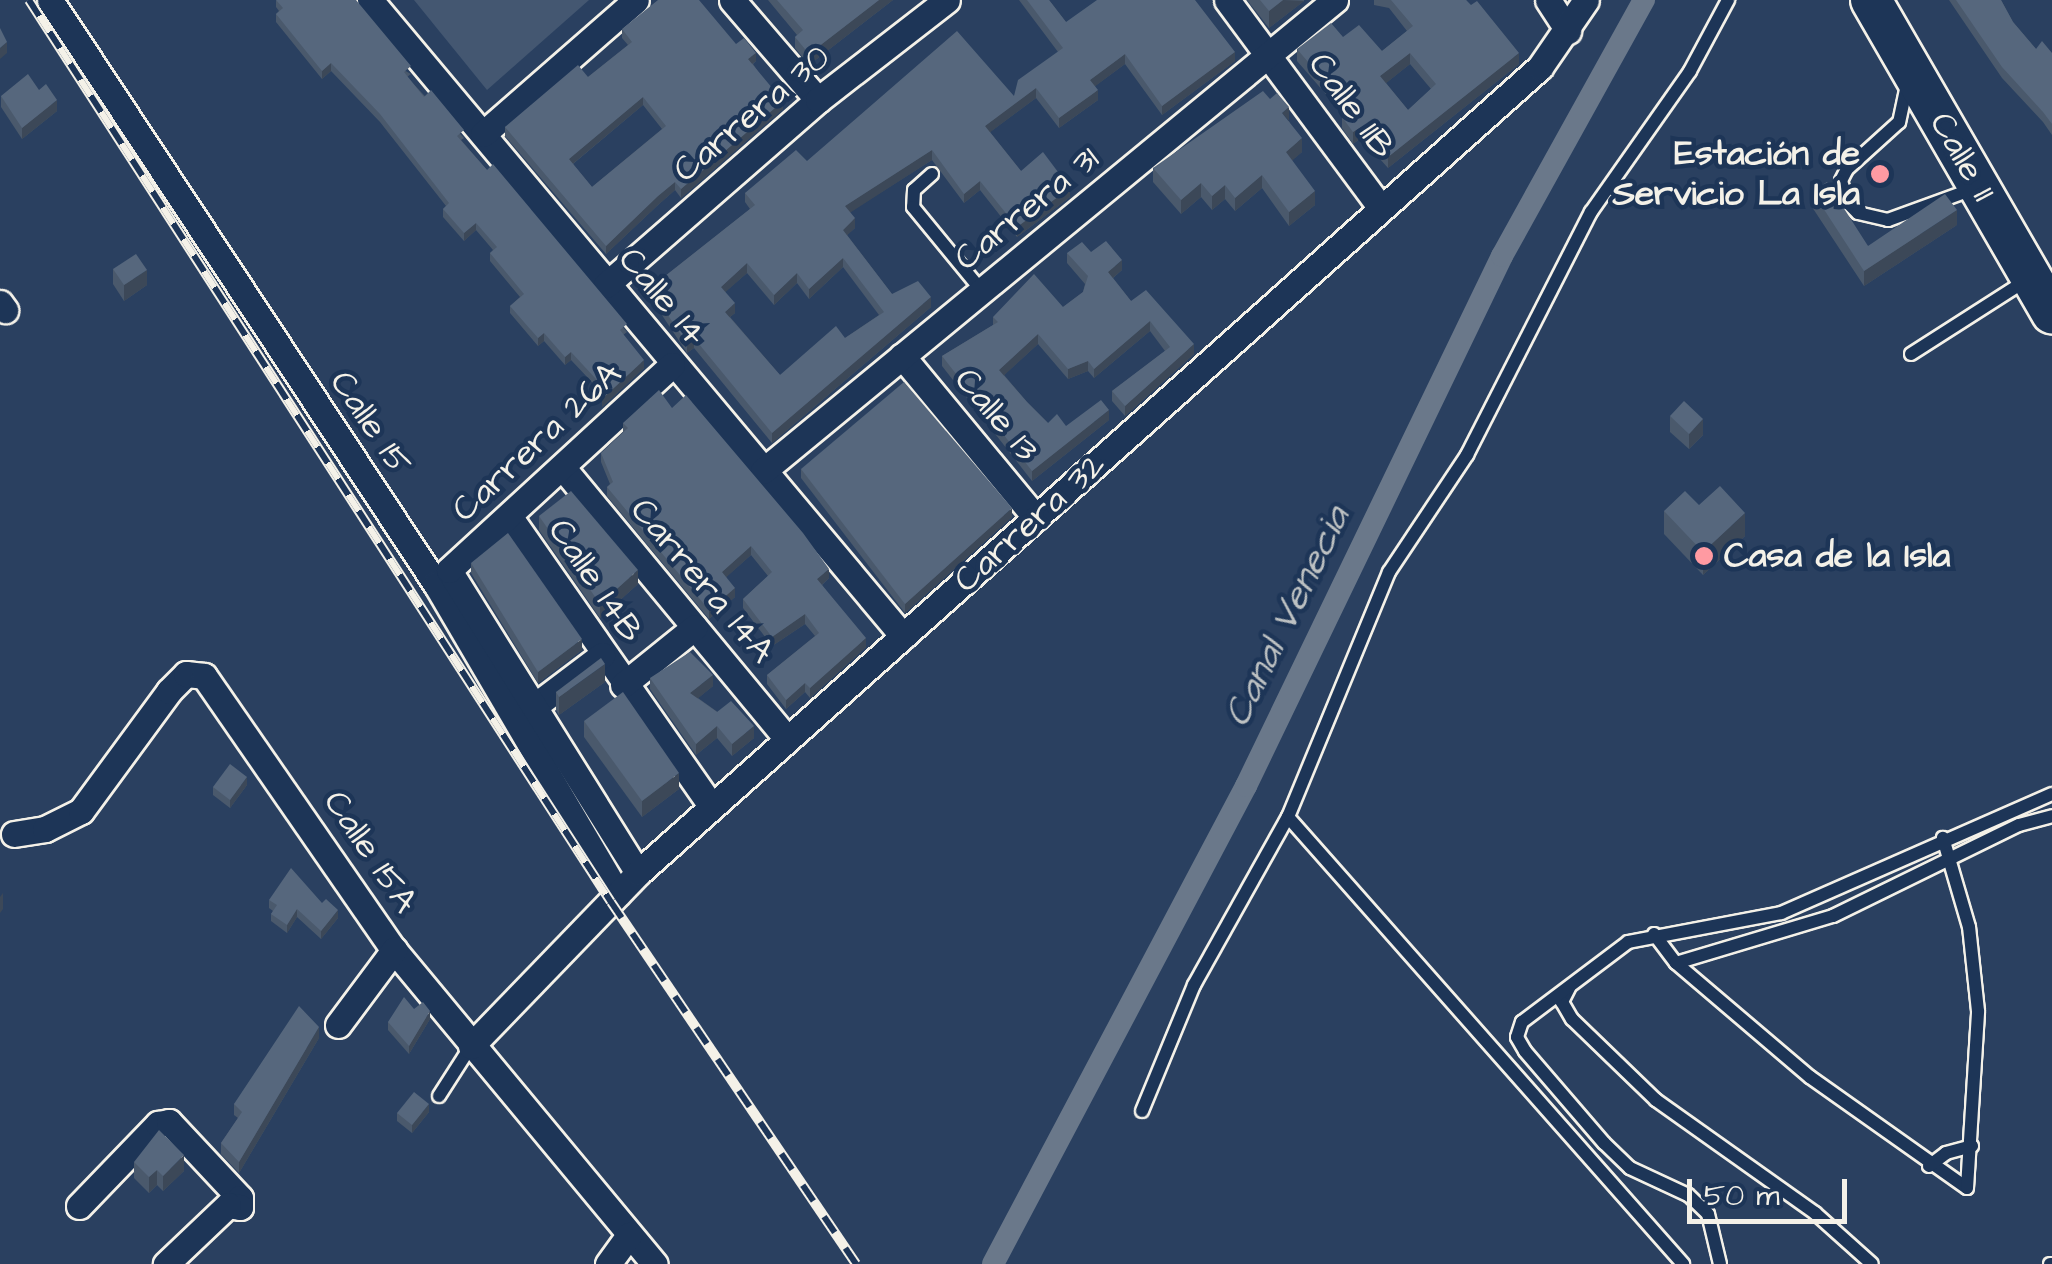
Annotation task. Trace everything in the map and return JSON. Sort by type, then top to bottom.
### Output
[{"type":"main road","name":"Calle 11","points":[[1881,5],[1911,68],[2052,314]]},
{"type":"street","name":"Calle 15","points":[[50,0],[436,584],[618,894]]},
{"type":"street","name":"Calle 14","points":[[370,0],[903,636]]},
{"type":"street","points":[[483,134],[636,0]]},
{"type":"street","points":[[732,0],[818,100]]},
{"type":"street","name":"Carrera 30","points":[[606,286],[818,100],[946,0]]},
{"type":"street","name":"Calle 11B","points":[[1227,0],[1380,207]]},
{"type":"street","name":"Carrera 31","points":[[763,471],[1335,0]]},
{"type":"street","points":[[1548,0],[1568,31]]},
{"type":"street","name":"Carrera 32","points":[[471,1046],[638,873],[1540,67],[1586,0]]},
{"type":"street","name":"Calle 13","points":[[902,356],[1036,518]]},
{"type":"street","name":"Carrera 26A","points":[[536,705],[448,570],[672,365]]},
{"type":"street","name":"Carrera 14A","points":[[563,468],[787,739]]},
{"type":"street","name":"Calle 14B","points":[[508,516],[623,685],[712,806]]},
{"type":"street","points":[[623,685],[694,627]]},
{"type":"street","points":[[602,655],[536,705],[638,873]]},
{"type":"street","name":"Calle 15A","points":[[14,834],[45,828],[80,811],[169,690],[186,674],[204,676],[394,950],[655,1264]]},
{"type":"street","points":[[338,1026],[394,950]]},
{"type":"street","points":[[79,1206],[163,1122],[237,1188],[240,1207],[228,1206],[166,1264]]},
{"type":"street","points":[[608,1264],[629,1235]]},
{"type":"lane","points":[[1142,1110],[1194,985],[1288,816],[1389,572],[1466,455],[1591,212],[1690,71],[1728,0]]},
{"type":"lane","points":[[1911,68],[1899,122],[1847,169],[1841,181],[1848,203],[1858,213],[1888,220],[1979,186]]},
{"type":"lane","points":[[932,174],[914,190],[913,207],[982,291]]},
{"type":"lane","points":[[1911,354],[2031,277]]},
{"type":"lane","points":[[1720,1264],[1708,1214],[1688,1195],[1630,1168],[1604,1144],[1517,1037],[1522,1022],[1628,942],[1654,934],[1781,913],[1943,838],[2052,794]]},
{"type":"lane","points":[[1288,816],[1683,1264]]},
{"type":"lane","points":[[1676,962],[1833,916],[1952,857],[2052,816]]},
{"type":"lane","points":[[1654,934],[1676,962],[1810,1078],[1929,1166],[1967,1188],[1972,1146],[1975,974],[1952,857],[1943,838]]},
{"type":"lane","points":[[1573,982],[1562,1002],[1572,1018],[1656,1100],[1816,1213],[1872,1264]]},
{"type":"lane","points":[[439,1096],[471,1046]]},
{"type":"lane","points":[[1929,1166],[1946,1153],[1972,1146]]},
{"type":"shaded area","points":[[414,0],[589,0],[487,90]]},
{"type":"building","points":[[276,0],[356,0],[411,66],[404,72],[424,97],[431,90],[464,130],[457,136],[487,170],[493,164],[627,324],[620,330],[644,360],[602,399],[608,392],[571,352],[565,357],[544,333],[538,338],[510,306],[524,294],[490,253],[497,247],[476,223],[464,233],[443,209],[449,203],[380,114],[331,63],[322,71],[276,14],[283,8]]},
{"type":"building","points":[[658,0],[699,0],[736,44],[744,38],[756,53],[748,59],[783,101],[681,189],[675,182],[606,246],[505,127],[578,65],[588,77],[632,42],[622,29]],"holes":[[[643,97],[666,126],[592,187],[569,159]]]},
{"type":"building","points":[[777,0],[879,0],[809,54],[795,37],[803,30]]},
{"type":"building","points":[[1027,0],[1049,0],[1066,22],[1097,0],[1195,0],[1235,52],[1162,106],[1125,54],[1090,80],[1098,90],[1059,118],[1036,88],[985,126],[1021,171],[1043,152],[1070,188],[1017,227],[980,181],[964,194],[932,150],[845,206],[855,218],[843,230],[892,294],[918,281],[931,297],[772,433],[694,338],[687,344],[650,288],[755,205],[745,193],[796,150],[807,161],[957,31],[1014,96],[1018,80],[1063,48]],"holes":[[[843,258],[884,312],[845,338],[836,326],[780,375],[725,312],[735,303],[721,287],[747,263],[774,295],[797,273],[809,289]]]},
{"type":"building","points":[[1260,0],[1283,0],[1269,11]]},
{"type":"building","points":[[1391,0],[1466,0],[1471,5],[1477,1],[1519,53],[1388,157],[1361,127],[1353,132],[1342,117],[1350,111],[1297,49],[1331,23],[1343,37],[1359,25],[1382,51],[1413,26]],"holes":[[[1410,53],[1436,84],[1408,110],[1380,76]]]},
{"type":"building","points":[[1956,0],[2001,0],[2013,22],[2036,49],[2042,41],[2052,53],[2052,124],[2002,67]]},
{"type":"building","points":[[0,28],[7,42],[0,48]]},
{"type":"building","points":[[28,74],[39,90],[46,84],[57,100],[22,128],[1,96]]},
{"type":"building","points":[[1263,91],[1270,99],[1277,93],[1289,107],[1282,113],[1302,138],[1286,152],[1315,191],[1289,212],[1262,175],[1235,198],[1225,185],[1212,196],[1201,183],[1181,200],[1153,168]]},
{"type":"building","points":[[1827,182],[1868,246],[1945,194],[1957,210],[1864,271],[1812,191]]},
{"type":"building","points":[[1106,241],[1122,260],[1108,272],[1131,301],[1146,290],[1194,344],[1125,406],[1112,391],[1170,347],[1150,321],[1094,369],[1088,361],[1068,369],[1038,334],[999,370],[1027,402],[1048,423],[1057,414],[1066,426],[1101,400],[1109,410],[1032,471],[942,356],[998,322],[993,317],[1034,274],[1063,307],[1083,292],[1088,276],[1067,253],[1082,242],[1091,252]]},
{"type":"building","points":[[136,254],[147,270],[124,285],[113,269]]},
{"type":"building","points":[[904,382],[1012,508],[905,604],[801,469]]},
{"type":"building","points":[[659,390],[672,408],[686,395],[803,533],[829,569],[817,579],[866,638],[810,688],[805,683],[786,700],[767,675],[819,633],[805,614],[772,637],[743,599],[772,572],[751,546],[722,572],[735,588],[709,610],[607,487],[613,482],[601,453],[628,428],[623,423]]},
{"type":"building","points":[[1684,401],[1703,419],[1689,434],[1670,416]]},
{"type":"building","points":[[1720,486],[1745,513],[1703,552],[1664,511],[1685,491],[1699,505]]},
{"type":"building","points":[[571,491],[638,570],[600,604],[539,516]]},
{"type":"building","points":[[508,533],[582,639],[538,672],[471,563]]},
{"type":"building","points":[[690,652],[713,675],[690,693],[717,712],[731,701],[754,726],[732,744],[717,726],[696,744],[650,678]]},
{"type":"building","points":[[601,658],[605,664],[559,697],[556,692]]},
{"type":"building","points":[[623,692],[679,773],[642,801],[584,721]]},
{"type":"building","points":[[230,764],[247,777],[230,800],[213,787]]},
{"type":"building","points":[[291,868],[322,903],[326,899],[338,910],[321,931],[297,909],[287,925],[271,914],[277,905],[269,900]]},
{"type":"building","points":[[404,997],[414,1009],[423,1002],[430,1011],[409,1046],[388,1022]]},
{"type":"building","points":[[299,1006],[319,1027],[239,1162],[221,1143],[242,1112],[234,1104]]},
{"type":"building","points":[[414,1092],[429,1104],[412,1125],[397,1113]]},
{"type":"building","points":[[159,1130],[184,1155],[163,1176],[157,1170],[149,1177],[134,1162]]},
{"type":"waterway","name":"Canal Venecia","points":[[993,1264],[1246,786],[1502,256],[1644,0]]},
{"type":"railway","points":[[29,0],[611,902],[856,1264]]},
{"type":"place","name":"Estación de Servicio La Isla","points":[[1880,174]]},
{"type":"place","name":"Casa de la Isla","points":[[1704,556]]}]
